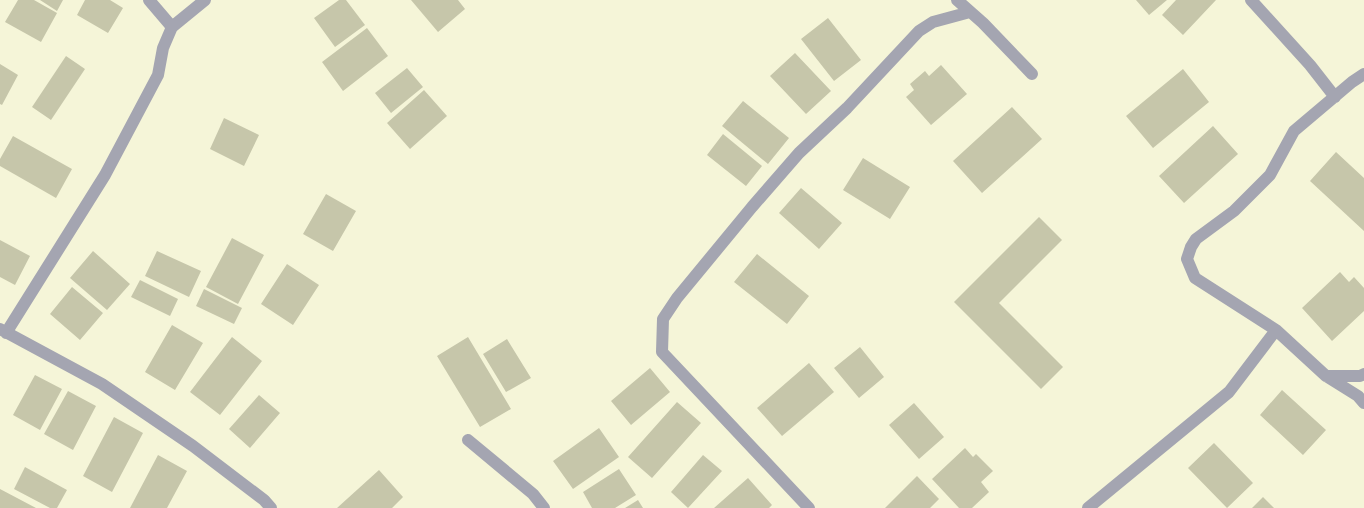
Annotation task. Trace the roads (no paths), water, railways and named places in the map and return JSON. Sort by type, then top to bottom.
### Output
[{"type":"street","points":[[149,0],[172,26]]},
{"type":"street","points":[[205,0],[172,26],[163,48],[158,75],[105,175],[3,331],[109,389],[193,446],[264,500],[271,508]]},
{"type":"street","points":[[957,0],[983,22],[1032,74]]},
{"type":"street","points":[[1251,0],[1310,65],[1334,96]]},
{"type":"street","points":[[809,508],[662,352],[663,319],[677,298],[793,160],[847,108],[919,31],[933,22],[970,12]]},
{"type":"street","points":[[1364,74],[1334,96],[1294,131],[1270,175],[1234,211],[1196,239],[1187,259],[1195,278],[1276,330],[1326,376],[1358,396],[1364,402]]},
{"type":"street","points":[[1088,508],[1229,392],[1276,330]]},
{"type":"street","points":[[1326,376],[1360,376],[1364,374]]},
{"type":"street","points":[[468,440],[532,494],[544,508]]}]
